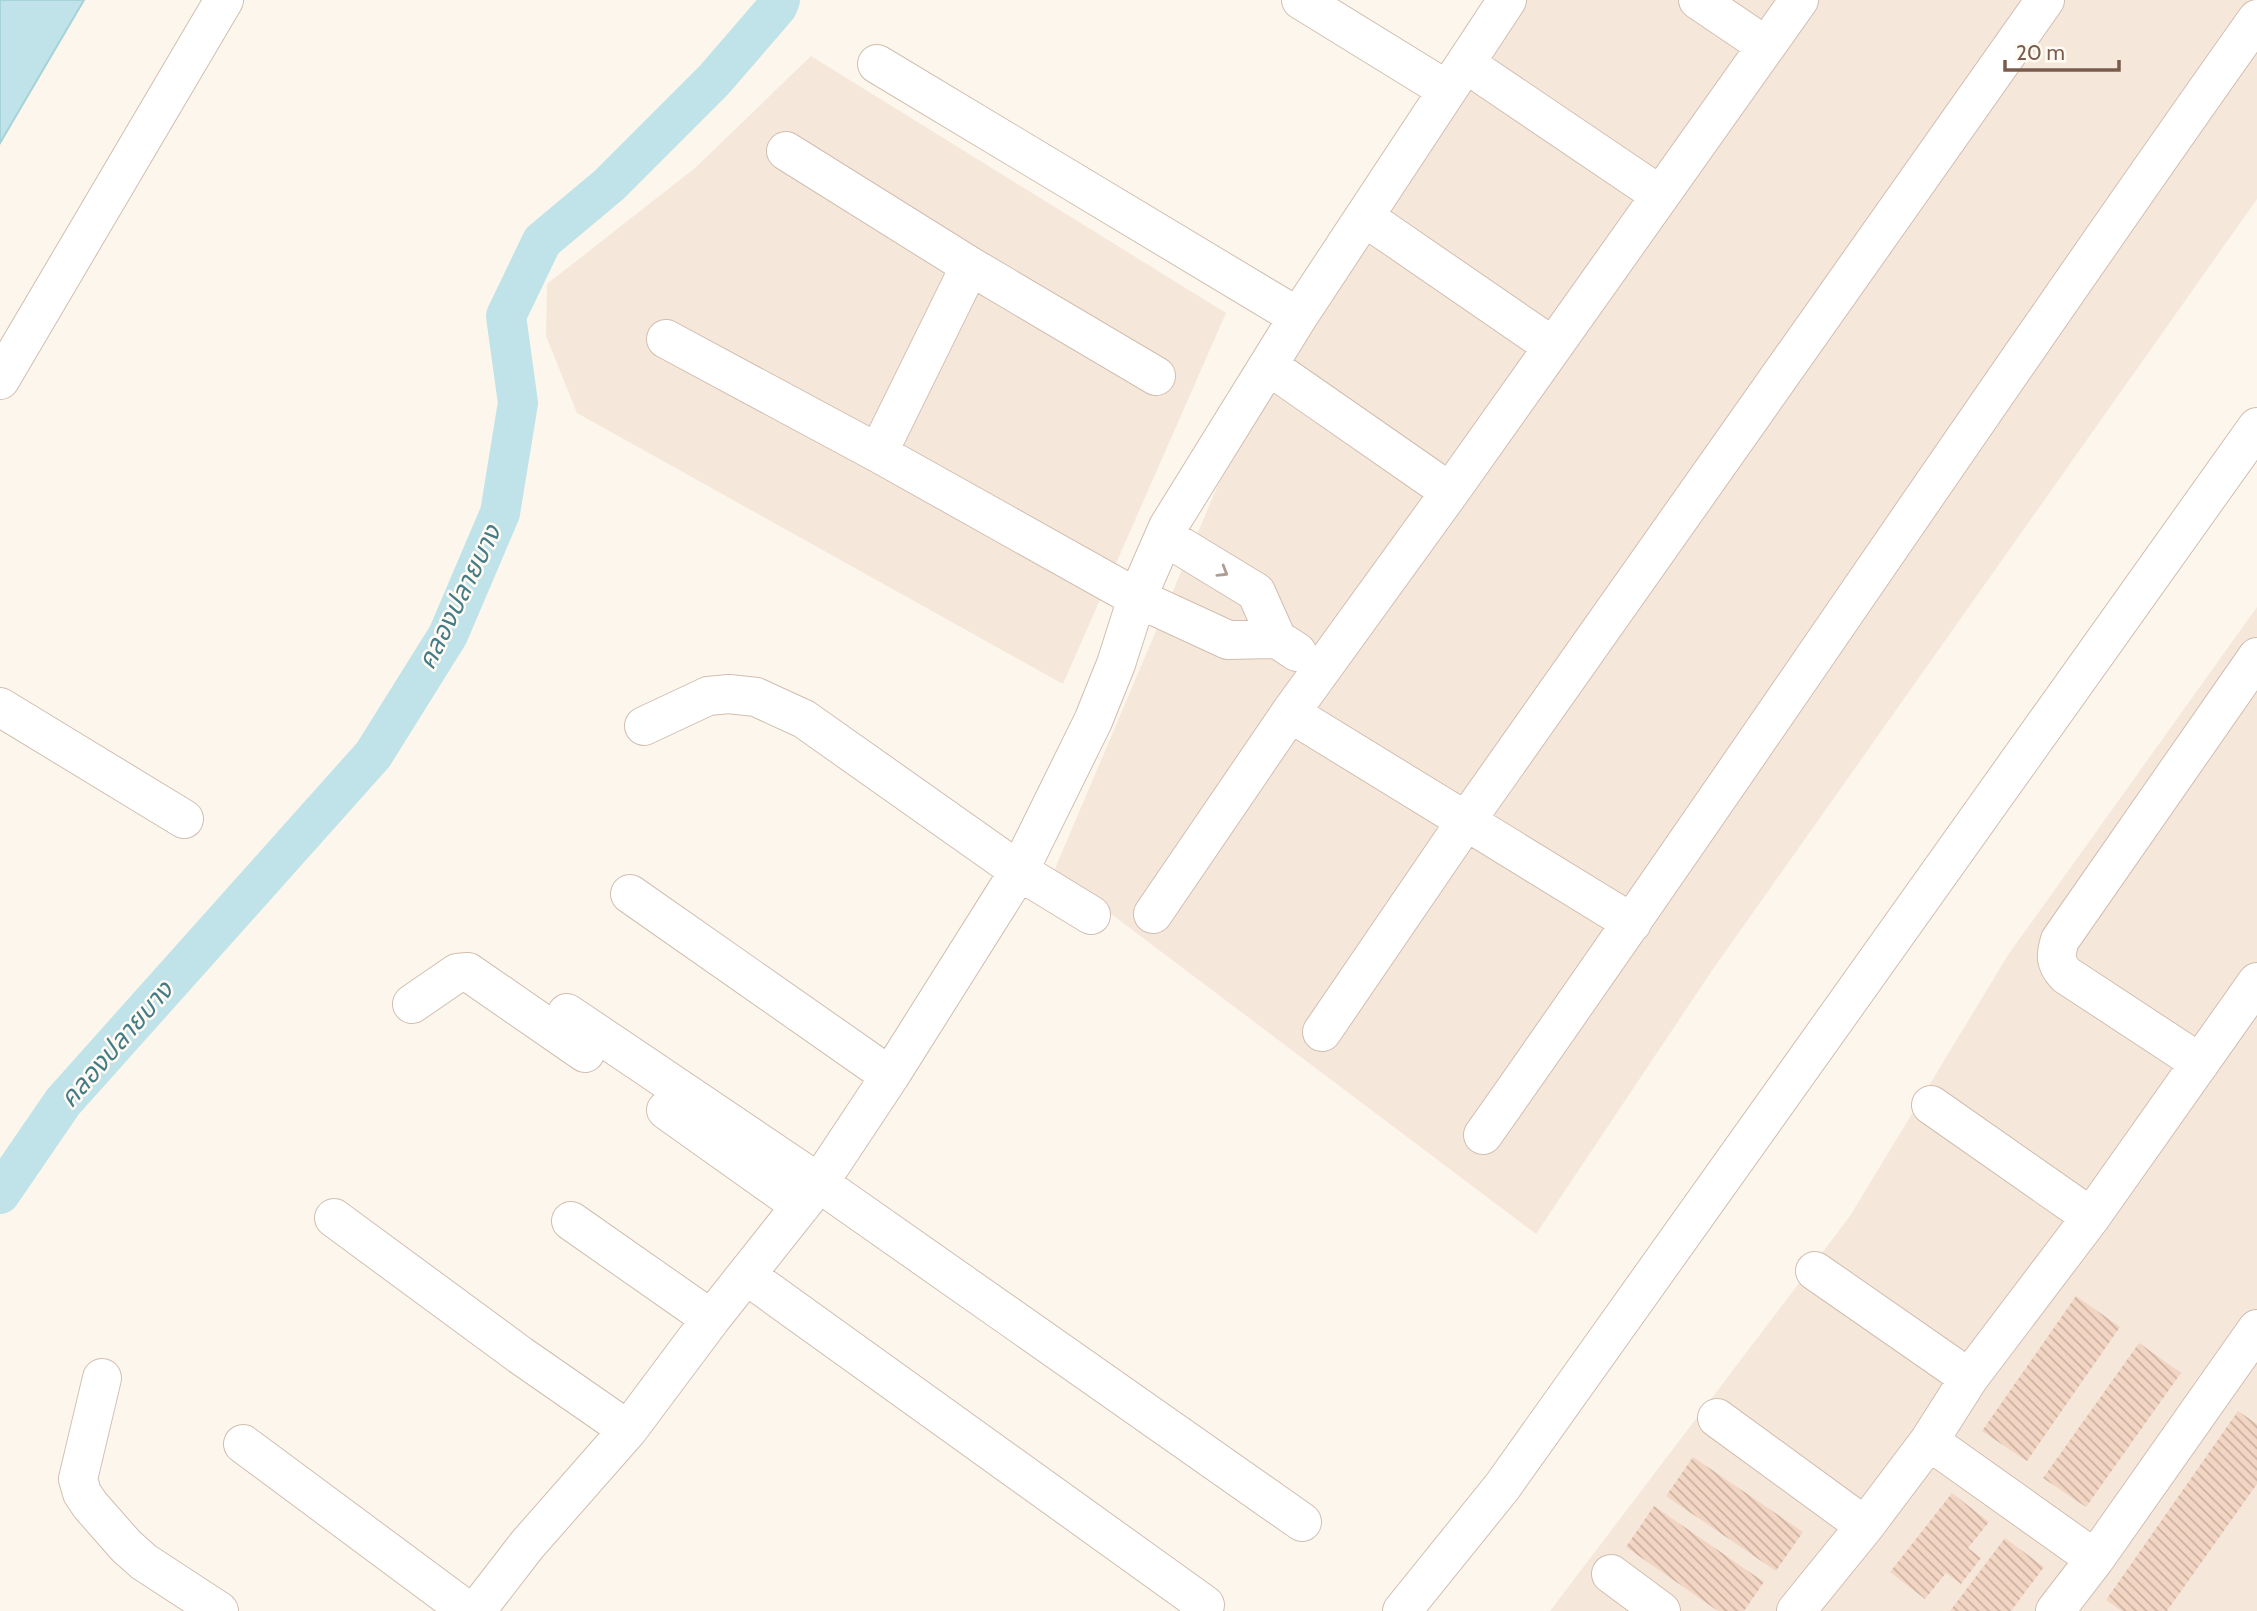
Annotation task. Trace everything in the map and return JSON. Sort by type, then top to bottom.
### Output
[{"type":"street","points":[[0,380],[224,0]]},
{"type":"street","points":[[1301,0],[1447,90]]},
{"type":"street","points":[[476,1611],[527,1545],[628,1430],[810,1194],[890,1076],[1019,872],[1093,721],[1116,664],[1137,598],[1164,536],[1298,317],[1507,0]]},
{"type":"street","points":[[1698,0],[1766,46]]},
{"type":"street","points":[[1153,914],[1290,713],[1799,0]]},
{"type":"street","points":[[1322,1032],[1466,821],[2045,0]]},
{"type":"street","points":[[1483,1135],[2257,19]]},
{"type":"street","points":[[877,64],[1298,317]]},
{"type":"street","points":[[1484,76],[1660,194]]},
{"type":"street","points":[[786,151],[1156,376]]},
{"type":"street","points":[[1379,227],[1552,346]]},
{"type":"street","points":[[878,453],[971,265]]},
{"type":"street","points":[[666,339],[878,453],[1137,598],[1228,640],[1277,639]]},
{"type":"street","points":[[1279,373],[1450,492]]},
{"type":"street","points":[[1402,1611],[1502,1487],[2257,427]]},
{"type":"street","points":[[1164,536],[1256,592],[1277,639],[1322,668]]},
{"type":"street","points":[[2200,1063],[2066,975],[2057,964],[2056,955],[2060,940],[2257,657]]},
{"type":"street","points":[[644,726],[708,696],[756,697],[804,719],[1019,872],[1091,915]]},
{"type":"street","points":[[0,707],[184,819]]},
{"type":"street","points":[[1290,713],[1632,923]]},
{"type":"street","points":[[630,894],[890,1076]]},
{"type":"street","points":[[412,1004],[457,973],[468,972],[810,1194],[1302,1522]]},
{"type":"street","points":[[1796,1611],[1929,1441],[1969,1378],[2091,1217],[2257,982]]},
{"type":"street","points":[[567,1013],[810,1194]]},
{"type":"street","points":[[1931,1105],[2091,1217]]},
{"type":"street","points":[[334,1218],[520,1355],[628,1430]]},
{"type":"street","points":[[571,1221],[711,1319]]},
{"type":"street","points":[[1815,1271],[1969,1378]]},
{"type":"street","points":[[746,1275],[1205,1605]]},
{"type":"street","points":[[2055,1611],[2095,1559],[2257,1329]]},
{"type":"street","points":[[102,1378],[78,1479],[82,1493],[126,1546],[144,1563],[219,1611]]},
{"type":"street","points":[[1717,1419],[1865,1526]]},
{"type":"street","points":[[1929,1441],[2095,1559]]},
{"type":"street","points":[[243,1444],[468,1611]]},
{"type":"street","points":[[1611,1574],[1661,1611]]},
{"type":"shaded area","points":[[1509,0],[2257,0],[2257,199],[1711,972],[1536,1234],[1054,871],[1218,485]]},
{"type":"shaded area","points":[[811,56],[1226,313],[1063,684],[577,413],[546,336],[547,284],[695,168]]},
{"type":"shaded area","points":[[2257,607],[2257,1463],[2149,1611],[1550,1611],[1850,1216],[2008,955]]},
{"type":"shaded area","points":[[2257,1468],[2257,1611],[2152,1611]]},
{"type":"water","points":[[0,0],[84,0],[0,143]]},
{"type":"building","points":[[2076,1296],[2120,1327],[2027,1461],[1982,1431]]},
{"type":"building","points":[[2139,1343],[2181,1373],[2086,1507],[2043,1478]]},
{"type":"building","points":[[2238,1411],[2257,1424],[2257,1484],[2167,1611],[2122,1611],[2106,1600]]},
{"type":"building","points":[[1693,1457],[1803,1532],[1776,1571],[1666,1496]]},
{"type":"building","points":[[1952,1493],[1989,1522],[1968,1548],[1981,1558],[1961,1584],[1946,1573],[1925,1599],[1890,1572]]},
{"type":"building","points":[[1654,1506],[1764,1582],[1744,1611],[1718,1611],[1626,1547]]},
{"type":"building","points":[[2005,1538],[2044,1567],[2011,1611],[1950,1611]]},
{"type":"waterway","name":"คลองปลายบาง","points":[[0,1194],[63,1102],[373,755],[448,635],[500,513],[518,403],[506,316],[542,241],[609,185],[714,80],[777,7],[780,0]]}]
